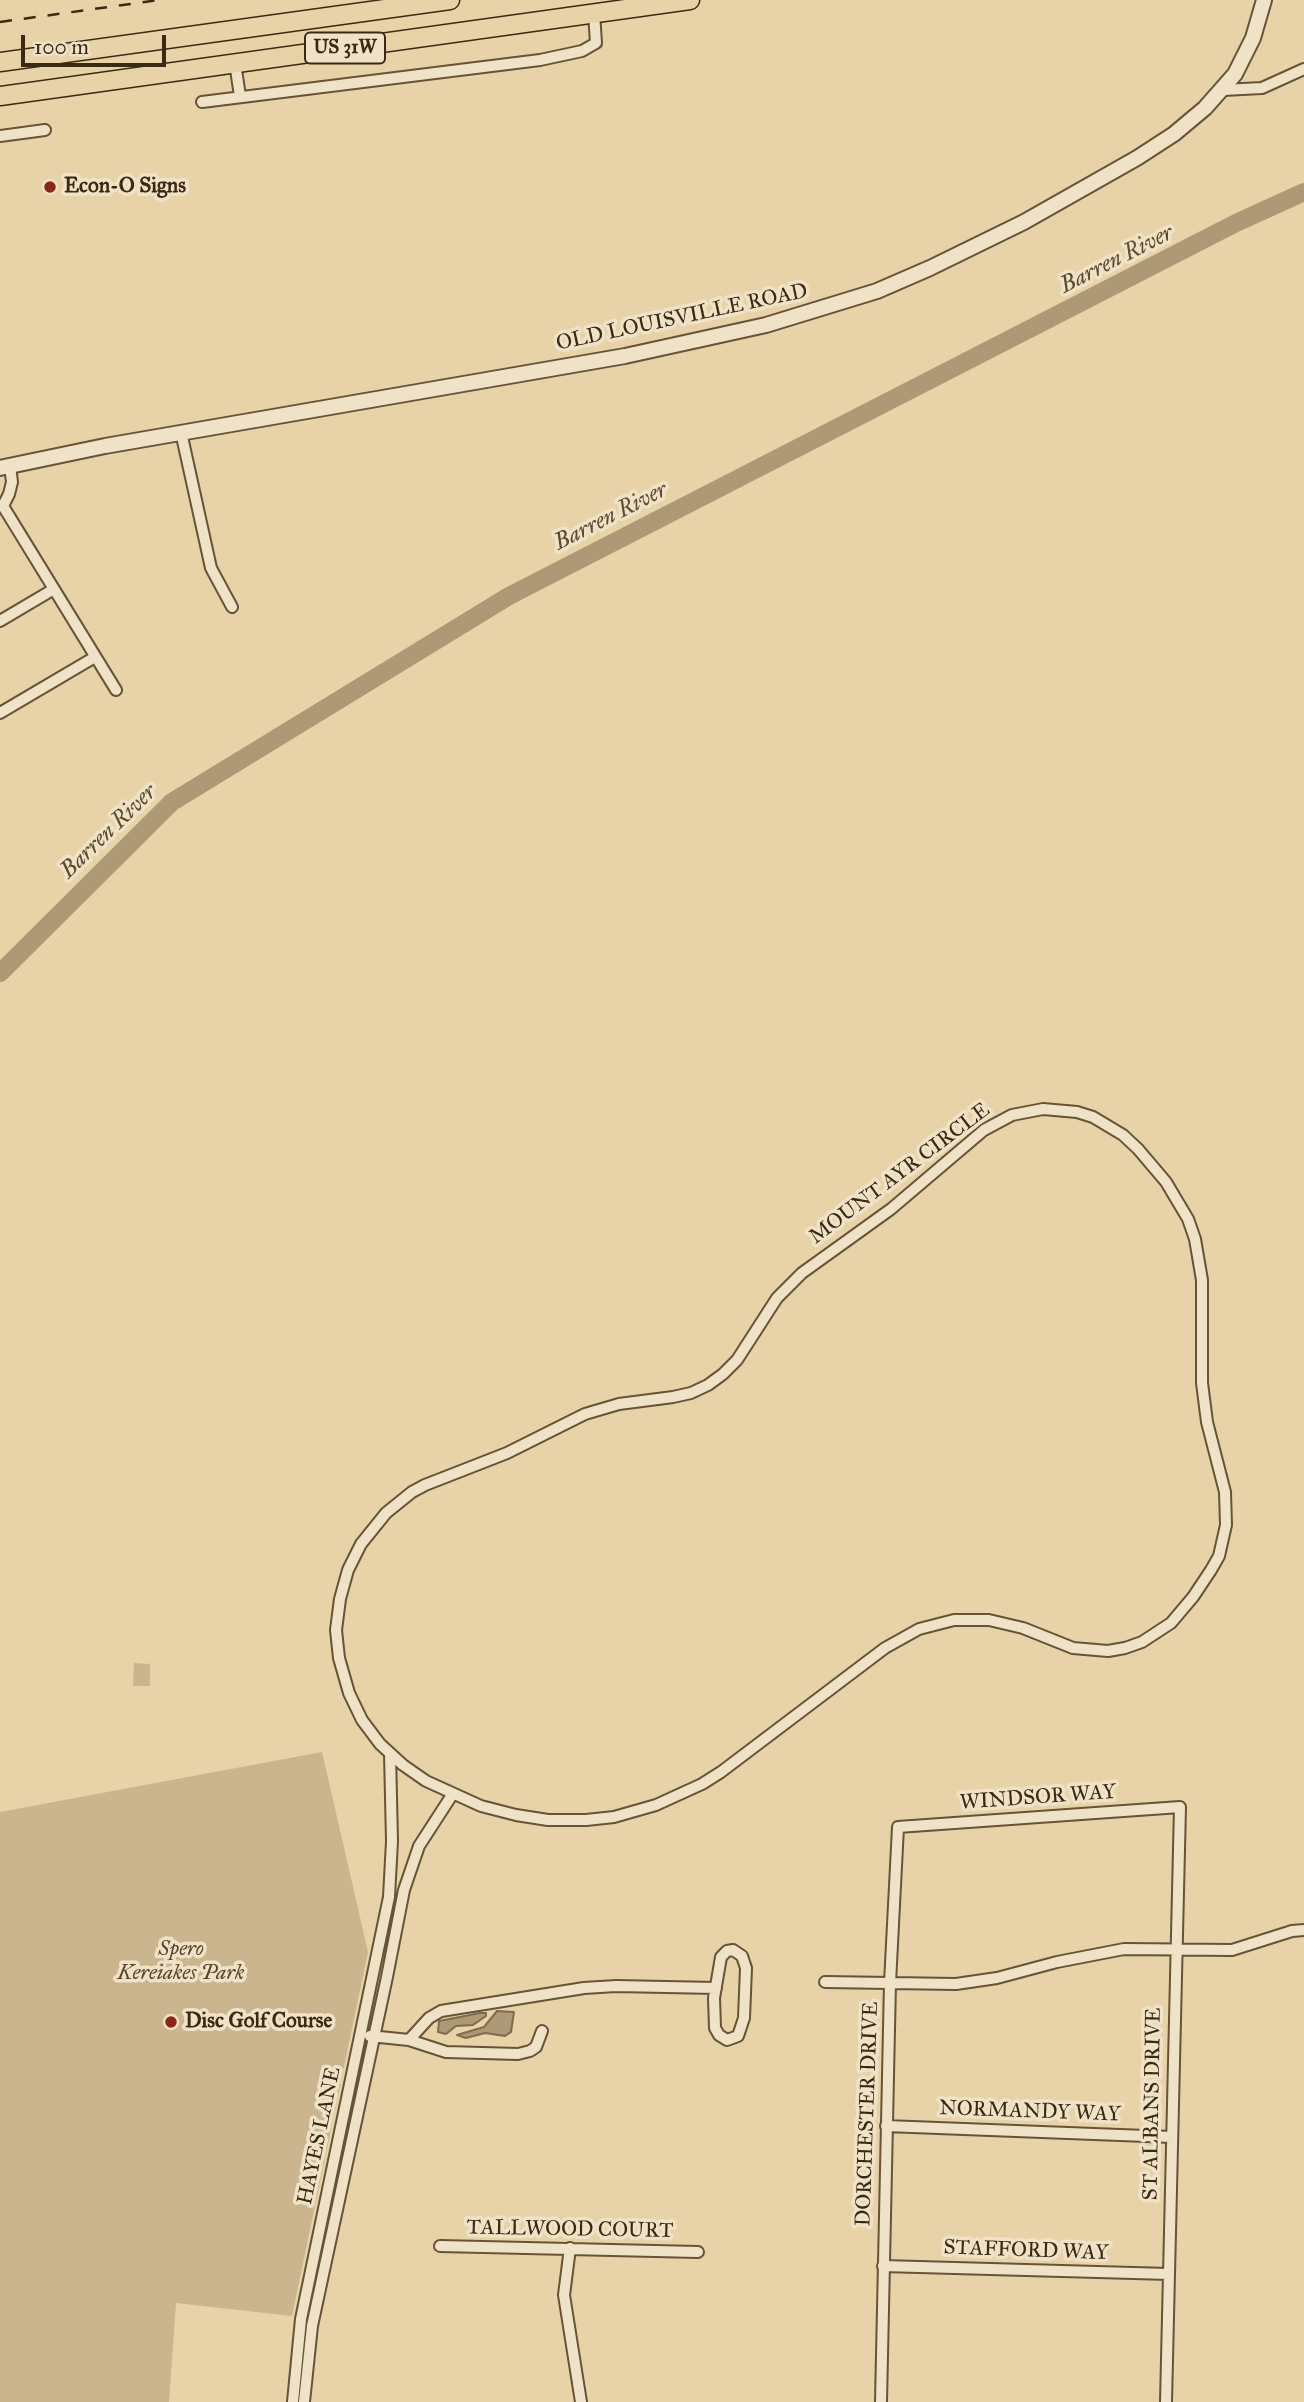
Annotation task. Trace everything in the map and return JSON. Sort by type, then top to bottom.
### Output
[{"type":"main road","name":"US 31W","points":[[0,62],[450,0]]},
{"type":"main road","name":"US 31W","points":[[0,96],[690,0]]},
{"type":"main road","points":[[231,30],[235,63]]},
{"type":"street","name":"OLD LOUISVILLE ROAD","points":[[5,467],[181,432],[625,356],[806,315],[917,275],[1024,222],[1165,140],[1205,108],[1235,75],[1247,53],[1264,0]]},
{"type":"street","points":[[202,102],[540,60],[582,51],[596,43],[594,13]]},
{"type":"street","points":[[235,63],[240,96]]},
{"type":"street","points":[[1223,90],[1262,88],[1304,69]]},
{"type":"street","points":[[0,136],[45,130]]},
{"type":"street","points":[[181,432],[211,568],[232,607]]},
{"type":"street","points":[[5,467],[12,482],[9,494],[2,504],[116,690]]},
{"type":"street","points":[[0,621],[54,589]]},
{"type":"street","points":[[0,713],[95,657]]},
{"type":"street","name":"MOUNT AYR CIRCLE","points":[[1027,1111],[1077,1112],[1109,1125],[1138,1149],[1178,1200],[1195,1238],[1202,1280],[1202,1383],[1207,1422],[1222,1475],[1226,1508],[1225,1532],[1219,1556],[1193,1597],[1171,1623],[1142,1642],[1108,1651],[1073,1647],[1023,1628],[989,1620],[954,1620],[919,1629],[885,1648],[721,1772],[670,1800],[628,1813],[586,1820],[537,1818],[497,1811],[452,1795],[426,1781],[390,1753],[362,1720],[349,1693],[339,1658],[336,1630],[341,1596],[354,1557],[368,1534],[397,1503],[425,1485],[507,1453],[585,1413],[619,1404],[691,1393],[708,1385],[737,1360],[772,1305],[789,1285],[816,1262],[891,1209],[997,1121],[1027,1111]]},
{"type":"street","name":"HAYES LANE","points":[[293,2402],[301,2319],[390,1884],[390,1753]]},
{"type":"street","name":"HAYES LANE","points":[[304,2402],[310,2332],[401,1901],[411,1867],[431,1825],[452,1795]]},
{"type":"street","name":"WINDSOR WAY","points":[[898,1827],[1180,1808]]},
{"type":"street","name":"ST ALBANS DRIVE","points":[[1166,2402],[1180,1808]]},
{"type":"street","name":"DORCHESTER DRIVE","points":[[881,2402],[890,1983],[898,1827]]},
{"type":"street","points":[[825,1982],[956,1984],[997,1978],[1057,1962],[1124,1950],[1231,1950],[1292,1931],[1304,1930]]},
{"type":"street","points":[[727,1951],[738,1952],[744,1959],[746,1968],[744,2018],[740,2034],[733,2039],[724,2039],[715,2028],[716,1988],[721,1957],[727,1951]]},
{"type":"street","points":[[409,2040],[429,2018],[446,2010],[606,1986],[716,1988]]},
{"type":"street","points":[[361,2035],[409,2040],[446,2052],[518,2054],[536,2047],[542,2031]]},
{"type":"street","name":"NORMANDY WAY","points":[[886,2126],[1171,2137]]},
{"type":"street","name":"TALLWOOD COURT","points":[[440,2246],[698,2252]]},
{"type":"street","points":[[570,2248],[564,2295],[581,2402]]},
{"type":"street","name":"STAFFORD WAY","points":[[883,2266],[1169,2274]]},
{"type":"green space","points":[[134,1663],[150,1664],[150,1686],[133,1686]]},
{"type":"green space","name":"Spero Kereiakes Park","points":[[322,1752],[368,1952],[292,2316],[176,2303],[169,2402],[0,2402],[0,1812]]},
{"type":"shaded area","points":[[497,2011],[514,2012],[511,2032],[505,2036],[485,2033],[466,2038],[457,2035],[484,2027]]},
{"type":"shaded area","points":[[486,2013],[486,2016],[473,2025],[456,2026],[446,2034],[438,2032],[439,2021]]},
{"type":"waterway","name":"Barren River","points":[[0,973],[172,802],[509,596],[1236,223],[1304,192]]},
{"type":"railway","points":[[0,22],[159,0]]},
{"type":"place","name":"Econ-O Signs","points":[[50,187]]},
{"type":"place","name":"Disc Golf Course","points":[[171,2022]]}]
